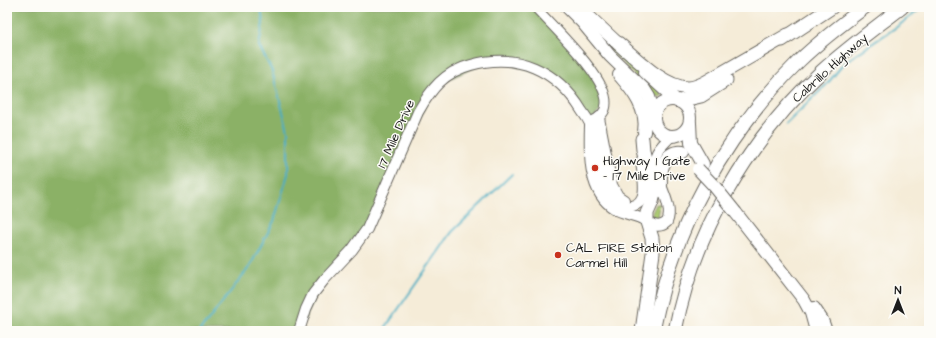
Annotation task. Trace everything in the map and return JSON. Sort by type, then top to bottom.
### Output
[{"type":"highway","points":[[618,43],[660,77],[679,86],[689,88],[704,83],[788,35],[832,7]]},
{"type":"highway","name":"Cabrillo Highway","points":[[653,331],[665,279],[684,228],[705,185],[730,145],[758,107],[790,71],[824,39],[865,7]]},
{"type":"highway","name":"Cabrillo Highway","points":[[676,331],[684,295],[700,250],[716,214],[738,173],[764,134],[790,104],[823,70],[846,50],[902,7]]},
{"type":"highway","points":[[678,101],[698,97],[707,93],[788,35]]},
{"type":"highway","points":[[642,331],[653,253],[652,238],[647,222],[647,213],[653,199],[654,191],[642,150],[643,136]]},
{"type":"highway","points":[[680,331],[684,295]]},
{"type":"main road","points":[[567,7],[582,22],[599,44],[645,91],[649,97],[655,125],[658,130],[666,136],[678,136],[684,132],[690,122]]},
{"type":"main road","points":[[579,7],[618,43],[654,81],[678,101],[684,104],[688,109],[690,115],[691,144],[700,166],[802,296],[816,310],[826,331]]},
{"type":"main road","points":[[599,44],[611,64],[638,100],[644,116],[643,136]]},
{"type":"main road","name":"17 Mile Drive","points":[[299,331],[306,309],[313,294],[352,250],[367,229],[418,112],[436,85],[454,71],[467,66],[492,60],[517,61],[540,70],[559,83],[569,92],[590,122],[596,138],[606,192],[613,200],[623,205],[632,206],[642,200]]},
{"type":"main road","points":[[599,118],[613,188],[622,199],[631,202],[642,200],[644,191],[640,153],[646,124],[662,102],[669,100],[678,101]]},
{"type":"main road","points":[[590,122],[591,160],[593,173],[598,190],[604,200],[613,208],[654,226],[665,224],[668,220],[668,209],[656,166],[656,158],[658,150],[671,137]]},
{"type":"main road","points":[[671,137],[683,152],[700,166]]},
{"type":"main road","points":[[661,185],[661,171],[666,160],[674,152],[683,152]]},
{"type":"main road","points":[[802,296],[811,313],[816,331]]},
{"type":"street","points":[[535,7],[580,56],[597,79],[605,94],[605,108],[599,118],[590,122]]},
{"type":"green space","points":[[7,7],[535,7],[588,66],[606,104],[590,122],[550,76],[492,60],[435,85],[377,209],[324,280],[299,331],[7,331]]},
{"type":"green space","points":[[586,18],[663,95],[659,97],[653,94],[610,50]]},
{"type":"green space","points":[[656,204],[660,204],[658,219],[654,221],[651,215]]},
{"type":"waterway","points":[[199,331],[250,266],[274,221],[288,174],[288,131],[272,71],[259,46],[263,23],[261,7]]},
{"type":"waterway","points":[[786,124],[827,84],[845,62],[923,7]]},
{"type":"waterway","points":[[383,331],[452,232],[512,174]]},
{"type":"place","name":"Highway 1 Gate - 17 Mile Drive","points":[[595,168]]},
{"type":"place","name":"CAL FIRE Station Carmel Hill","points":[[558,255]]}]
